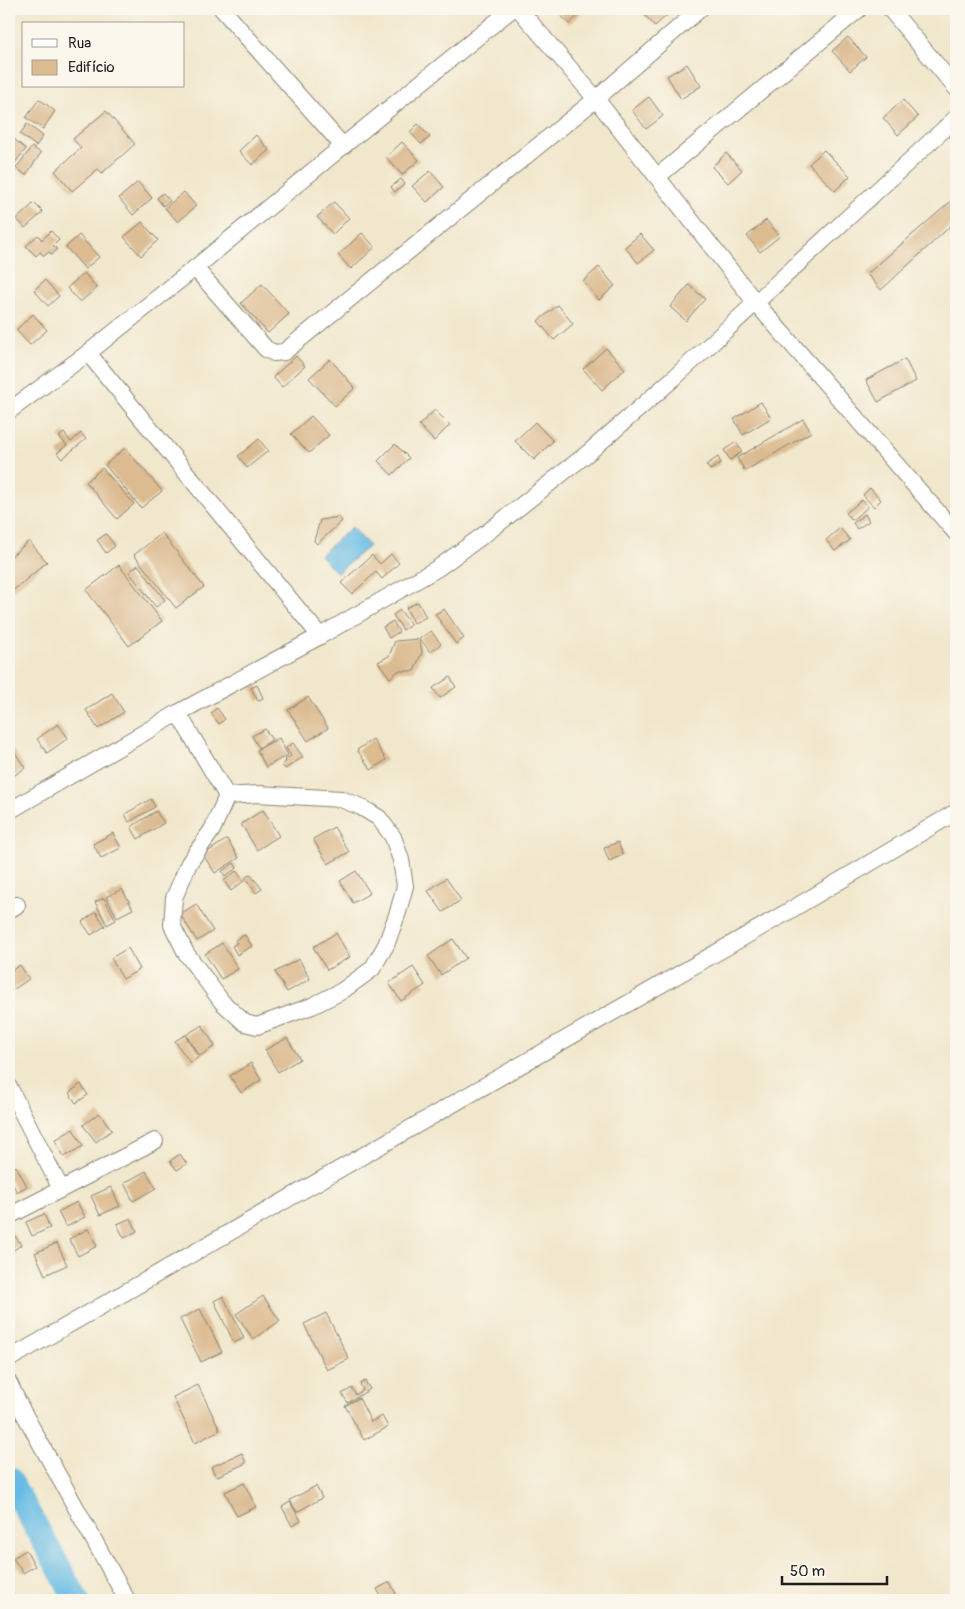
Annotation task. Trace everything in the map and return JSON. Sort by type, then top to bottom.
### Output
[{"type":"street","points":[[222,9],[343,146]]},
{"type":"street","points":[[9,411],[88,353],[195,268],[512,9]]},
{"type":"street","points":[[519,9],[596,99],[756,303],[956,533]]},
{"type":"street","points":[[195,268],[266,350],[274,353],[284,352],[596,99],[700,9]]},
{"type":"street","points":[[657,177],[859,9]]},
{"type":"street","points":[[890,9],[956,88]]},
{"type":"street","points":[[9,811],[178,713],[320,636],[438,568],[489,531],[588,453],[756,303],[956,118]]},
{"type":"street","points":[[88,353],[320,636]]},
{"type":"street","points":[[178,713],[227,796]]},
{"type":"street","points":[[258,794],[317,797],[340,799],[361,807],[378,818],[393,837],[401,860],[405,886],[386,946],[372,969],[342,991],[312,1006],[257,1026],[245,1023],[222,1002],[186,953],[172,925],[174,898],[189,863],[212,830],[227,796],[258,794]]},
{"type":"street","points":[[9,1359],[789,911],[956,812]]},
{"type":"street","points":[[9,1087],[62,1188]]},
{"type":"street","points":[[9,1216],[155,1141]]},
{"type":"street","points":[[9,1383],[127,1600]]},
{"type":"water","points":[[352,527],[369,546],[337,573],[320,555]]},
{"type":"building","points":[[555,9],[585,9],[569,24]]},
{"type":"building","points":[[639,9],[674,9],[655,26]]},
{"type":"building","points":[[848,37],[866,57],[850,71],[832,51]]},
{"type":"building","points":[[687,64],[701,86],[681,99],[667,76]]},
{"type":"building","points":[[649,97],[663,116],[646,129],[632,110]]},
{"type":"building","points":[[39,99],[55,111],[43,129],[26,118]]},
{"type":"building","points":[[903,100],[918,117],[898,135],[883,118]]},
{"type":"building","points":[[106,111],[135,144],[102,173],[98,169],[72,191],[55,171],[81,148],[73,139]]},
{"type":"building","points":[[27,124],[43,136],[36,146],[20,134]]},
{"type":"building","points":[[418,124],[430,137],[421,144],[410,132]]},
{"type":"building","points":[[9,135],[26,149],[9,170]]},
{"type":"building","points":[[256,135],[269,150],[252,165],[239,151]]},
{"type":"building","points":[[402,142],[419,160],[402,175],[386,157]]},
{"type":"building","points":[[32,147],[41,153],[26,175],[16,168]]},
{"type":"building","points":[[824,150],[850,176],[835,191],[809,164]]},
{"type":"building","points":[[726,153],[742,170],[728,183],[712,167]]},
{"type":"building","points":[[430,171],[444,187],[427,202],[412,186]]},
{"type":"building","points":[[401,179],[405,184],[395,192],[391,187]]},
{"type":"building","points":[[138,182],[152,198],[133,215],[119,198]]},
{"type":"building","points":[[184,192],[196,206],[178,222],[165,208]]},
{"type":"building","points":[[163,193],[170,201],[163,206],[157,198]]},
{"type":"building","points":[[956,197],[956,221],[881,290],[867,274]]},
{"type":"building","points":[[334,202],[349,218],[333,234],[317,217]]},
{"type":"building","points":[[34,203],[43,212],[25,228],[17,219]]},
{"type":"building","points":[[766,220],[780,236],[760,252],[747,236]]},
{"type":"building","points":[[142,222],[158,240],[141,256],[124,237]]},
{"type":"building","points":[[51,231],[59,240],[53,246],[57,249],[52,255],[49,252],[44,256],[40,252],[36,256],[26,246],[38,235],[42,240]]},
{"type":"building","points":[[362,233],[375,247],[351,269],[338,255]]},
{"type":"building","points":[[640,234],[654,250],[638,263],[625,247]]},
{"type":"building","points":[[79,235],[99,257],[85,269],[66,247]]},
{"type":"building","points":[[599,267],[615,286],[599,300],[583,281]]},
{"type":"building","points":[[84,273],[97,288],[80,302],[67,288]]},
{"type":"building","points":[[45,280],[59,296],[48,306],[34,290]]},
{"type":"building","points":[[262,284],[289,314],[268,333],[241,303]]},
{"type":"building","points":[[689,285],[705,299],[686,321],[670,307]]},
{"type":"building","points":[[558,305],[573,324],[554,340],[538,321]]},
{"type":"building","points":[[33,314],[47,330],[30,345],[16,330]]},
{"type":"building","points":[[606,348],[625,369],[602,390],[583,369]]},
{"type":"building","points":[[296,356],[305,366],[282,387],[273,377]]},
{"type":"building","points":[[330,359],[355,388],[335,406],[309,378]]},
{"type":"building","points":[[905,359],[916,381],[878,402],[866,380]]},
{"type":"building","points":[[761,402],[771,418],[743,435],[734,419]]},
{"type":"building","points":[[435,410],[450,425],[434,441],[419,425]]},
{"type":"building","points":[[311,416],[329,435],[309,453],[291,434]]},
{"type":"building","points":[[803,419],[811,432],[745,471],[737,458]]},
{"type":"building","points":[[535,422],[553,441],[534,460],[515,441]]},
{"type":"building","points":[[64,433],[71,442],[81,433],[86,439],[62,459],[57,453],[67,445],[59,437]]},
{"type":"building","points":[[259,439],[268,451],[247,468],[238,456]]},
{"type":"building","points":[[736,442],[742,452],[730,460],[724,450]]},
{"type":"building","points":[[395,444],[409,458],[392,475],[378,461]]},
{"type":"building","points":[[125,448],[162,491],[141,508],[105,465]]},
{"type":"building","points":[[718,457],[721,463],[710,470],[706,465]]},
{"type":"building","points":[[102,468],[134,504],[117,519],[86,482]]},
{"type":"building","points":[[870,488],[881,500],[874,507],[863,495]]},
{"type":"building","points":[[862,500],[868,507],[852,520],[846,513]]},
{"type":"building","points":[[865,514],[869,521],[857,529],[853,523]]},
{"type":"building","points":[[339,517],[342,521],[317,544],[314,541],[320,520]]},
{"type":"building","points":[[840,528],[850,540],[835,551],[826,540]]},
{"type":"building","points":[[162,533],[204,587],[176,608],[134,555]]},
{"type":"building","points":[[106,534],[115,546],[106,553],[97,540]]},
{"type":"building","points":[[29,541],[47,562],[9,594],[9,558]]},
{"type":"building","points":[[391,554],[399,563],[382,579],[376,572],[352,594],[341,583],[372,555],[380,564]]},
{"type":"building","points":[[119,565],[162,621],[129,646],[86,590]]},
{"type":"building","points":[[138,565],[165,600],[156,607],[129,572]]},
{"type":"building","points":[[418,602],[426,617],[414,623],[406,608]]},
{"type":"building","points":[[444,609],[464,638],[456,644],[435,614]]},
{"type":"building","points":[[400,610],[411,625],[403,630],[393,615]]},
{"type":"building","points":[[393,621],[399,632],[389,638],[383,627]]},
{"type":"building","points":[[431,631],[441,644],[430,652],[420,638]]},
{"type":"building","points":[[419,639],[422,652],[414,671],[398,671],[390,678],[378,662],[389,656],[395,641]]},
{"type":"building","points":[[450,677],[456,687],[440,698],[433,688]]},
{"type":"building","points":[[257,685],[263,698],[258,701],[251,688]]},
{"type":"building","points":[[112,693],[124,712],[98,729],[86,710]]},
{"type":"building","points":[[308,697],[328,728],[308,741],[288,710]]},
{"type":"building","points":[[217,708],[225,719],[219,724],[211,713]]},
{"type":"building","points":[[58,724],[68,738],[47,753],[37,739]]},
{"type":"building","points":[[265,729],[272,740],[259,748],[252,736]]},
{"type":"building","points":[[279,738],[288,755],[266,767],[257,750]]},
{"type":"building","points":[[373,739],[386,760],[371,770],[357,750]]},
{"type":"building","points":[[293,743],[303,757],[285,769],[282,765],[286,762],[285,759],[291,756],[286,748]]},
{"type":"building","points":[[12,748],[25,768],[9,779],[9,750]]},
{"type":"building","points":[[151,799],[155,807],[129,822],[125,814]]},
{"type":"building","points":[[263,810],[279,836],[257,850],[241,824]]},
{"type":"building","points":[[156,811],[164,823],[138,839],[131,827]]},
{"type":"building","points":[[334,827],[349,852],[328,864],[313,839]]},
{"type":"building","points":[[113,833],[121,848],[101,858],[93,844]]},
{"type":"building","points":[[227,839],[239,858],[215,873],[203,855]]},
{"type":"building","points":[[618,842],[623,855],[609,861],[604,848]]},
{"type":"building","points":[[234,863],[237,868],[225,876],[222,871]]},
{"type":"building","points":[[236,871],[244,881],[231,891],[224,881]]},
{"type":"building","points":[[356,871],[370,893],[353,903],[340,881]]},
{"type":"building","points":[[250,874],[262,889],[256,893],[245,878]]},
{"type":"building","points":[[446,878],[461,900],[443,912],[428,891]]},
{"type":"building","points":[[122,889],[133,909],[117,917],[106,897]]},
{"type":"building","points":[[104,898],[116,920],[107,925],[95,902]]},
{"type":"building","points":[[196,904],[213,931],[197,941],[180,914]]},
{"type":"building","points":[[96,912],[105,926],[91,935],[82,922]]},
{"type":"building","points":[[336,933],[350,957],[327,970],[313,947]]},
{"type":"building","points":[[245,935],[252,946],[237,955],[232,946],[237,943],[235,940]]},
{"type":"building","points":[[453,939],[466,958],[441,975],[428,956]]},
{"type":"building","points":[[222,943],[238,969],[221,979],[205,954]]},
{"type":"building","points":[[128,948],[140,969],[123,979],[111,958]]},
{"type":"building","points":[[299,959],[310,979],[287,992],[275,972]]},
{"type":"building","points":[[20,965],[29,979],[13,990],[9,984],[9,972]]},
{"type":"building","points":[[413,967],[425,985],[401,1001],[389,983]]},
{"type":"building","points":[[202,1025],[215,1046],[200,1056],[186,1035]]},
{"type":"building","points":[[185,1035],[199,1057],[190,1063],[175,1041]]},
{"type":"building","points":[[287,1038],[300,1059],[278,1072],[265,1050]]},
{"type":"building","points":[[251,1063],[261,1080],[241,1093],[230,1076]]},
{"type":"building","points":[[81,1084],[88,1095],[76,1103],[69,1093]]},
{"type":"building","points":[[99,1113],[112,1130],[96,1142],[83,1125]]},
{"type":"building","points":[[73,1129],[83,1146],[64,1157],[55,1140]]},
{"type":"building","points":[[180,1154],[187,1164],[177,1170],[170,1161]]},
{"type":"building","points":[[16,1166],[27,1186],[17,1192],[9,1178],[9,1170]]},
{"type":"building","points":[[146,1171],[156,1188],[133,1201],[124,1183]]},
{"type":"building","points":[[111,1187],[120,1206],[100,1215],[91,1196]]},
{"type":"building","points":[[77,1202],[85,1217],[66,1227],[58,1212]]},
{"type":"building","points":[[44,1214],[50,1228],[32,1236],[26,1222]]},
{"type":"building","points":[[131,1218],[137,1231],[124,1238],[117,1224]]},
{"type":"building","points":[[88,1229],[97,1246],[78,1256],[69,1239]]},
{"type":"building","points":[[11,1230],[21,1245],[11,1252],[9,1249],[9,1232]]},
{"type":"building","points":[[57,1243],[67,1265],[45,1275],[35,1253]]},
{"type":"building","points":[[223,1296],[244,1338],[234,1343],[214,1301]]},
{"type":"building","points":[[263,1296],[280,1321],[253,1339],[236,1314]]},
{"type":"building","points":[[200,1309],[222,1352],[201,1362],[180,1319]]},
{"type":"building","points":[[326,1313],[349,1359],[327,1370],[304,1324]]},
{"type":"building","points":[[365,1381],[370,1389],[348,1403],[342,1394],[352,1388],[356,1395],[363,1390],[360,1384]]},
{"type":"building","points":[[198,1385],[220,1430],[195,1443],[173,1397]]},
{"type":"building","points":[[359,1398],[371,1422],[382,1416],[388,1427],[364,1440],[345,1406]]},
{"type":"building","points":[[242,1453],[246,1463],[216,1477],[211,1467]]},
{"type":"building","points":[[244,1483],[256,1507],[237,1516],[225,1492]]},
{"type":"building","points":[[316,1486],[322,1498],[297,1512],[290,1500]]},
{"type":"building","points":[[290,1502],[301,1521],[292,1526],[282,1507]]},
{"type":"building","points":[[26,1550],[35,1566],[23,1573],[13,1558]]},
{"type":"building","points":[[390,1582],[398,1598],[383,1600],[377,1589]]},
{"type":"waterway","points":[[9,1479],[77,1600]]}]
